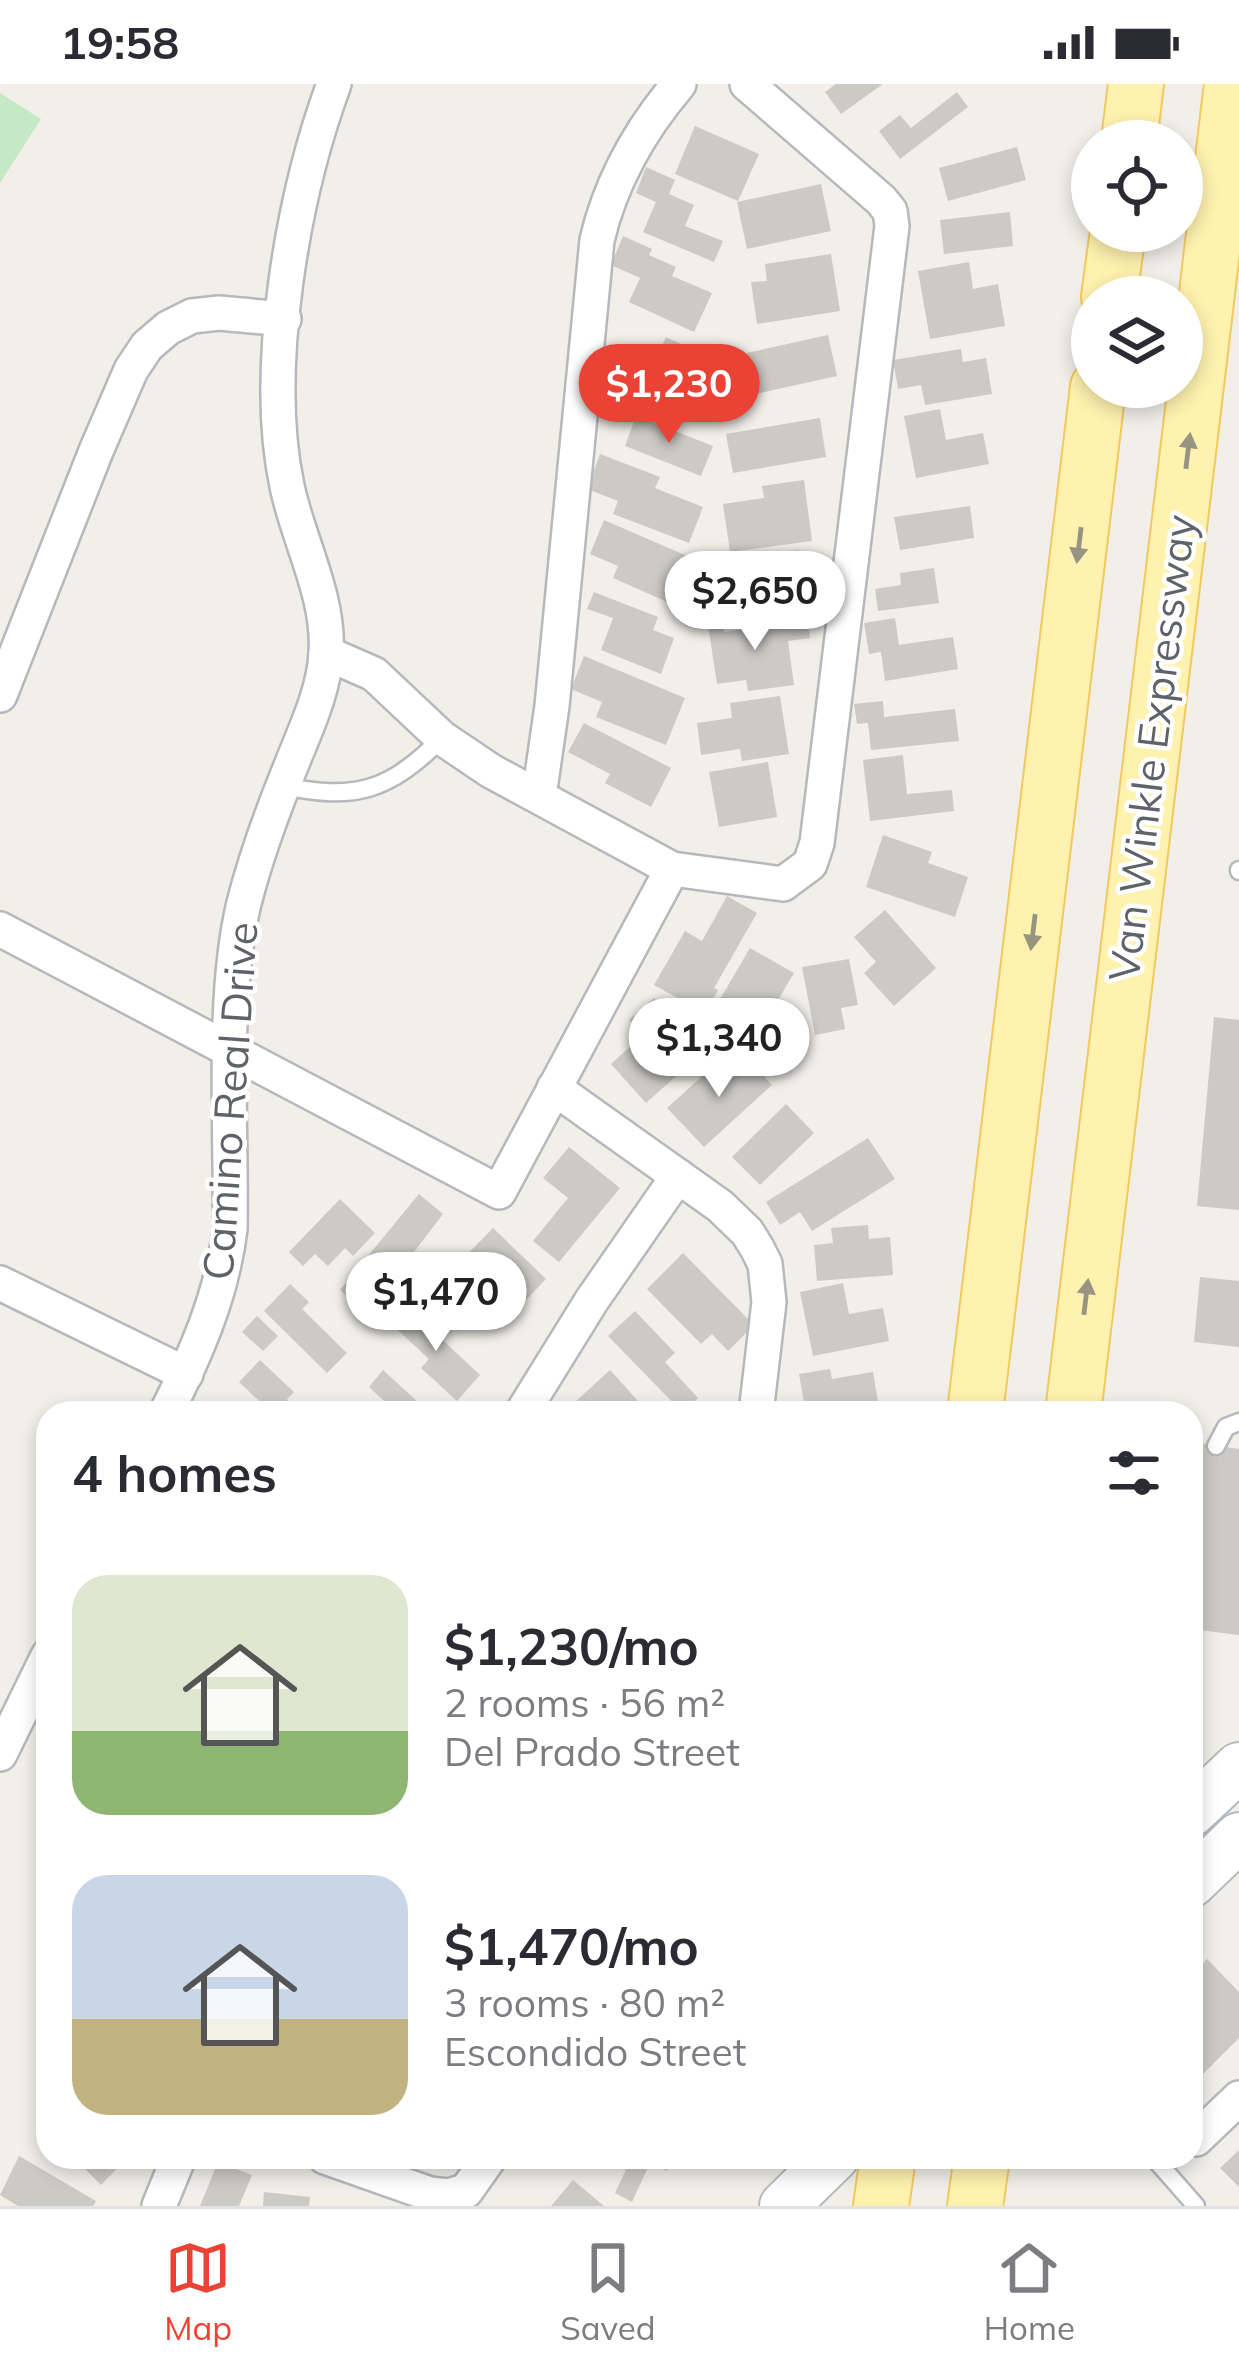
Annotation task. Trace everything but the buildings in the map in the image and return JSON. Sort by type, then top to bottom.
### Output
[{"type":"main road","points":[[1132,120],[1136,84]]},
{"type":"main road","name":"Van Winkle Expressway","points":[[1073,1401],[1232,84]]},
{"type":"main road","points":[[976,1401],[1095,408]]},
{"type":"main road","points":[[1203,1802],[1239,1767]]},
{"type":"main road","points":[[1203,1871],[1239,1837]]},
{"type":"main road","points":[[784,2206],[823,2169]]},
{"type":"main road","points":[[975,2206],[980,2169]]},
{"type":"street","name":"Camino Real Drive","points":[[172,1401],[218,1296],[226,1262],[232,986],[243,908],[317,694],[326,653],[323,620],[284,470],[280,421],[284,320],[304,179],[334,84]]},
{"type":"street","points":[[539,796],[597,240],[626,159],[679,84]]},
{"type":"street","points":[[326,653],[374,674],[442,738],[490,771],[672,869],[783,884],[802,873],[814,854],[891,243],[890,211],[747,84]]},
{"type":"street","points":[[0,695],[96,451],[131,370],[147,346],[192,316],[284,320]]},
{"type":"street","points":[[0,929],[499,1192],[672,869]]},
{"type":"street","points":[[554,1088],[678,1176],[747,1232],[765,1264],[769,1302],[757,1401]]},
{"type":"street","points":[[529,1401],[678,1176]]},
{"type":"street","points":[[0,1283],[186,1374]]},
{"type":"street","points":[[0,1754],[36,1680]]},
{"type":"street","points":[[1203,2132],[1239,2098]]},
{"type":"street","points":[[160,2206],[174,2169]]},
{"type":"street","points":[[360,2169],[439,2196],[466,2191],[482,2169]]},
{"type":"lane","points":[[283,786],[323,794],[370,789],[412,769],[442,738]]},
{"type":"lane","points":[[1216,1446],[1226,1427],[1239,1422]]},
{"type":"lane","points":[[1164,2169],[1196,2206]]},
{"type":"green space","points":[[0,93],[41,119],[0,183]]}]
